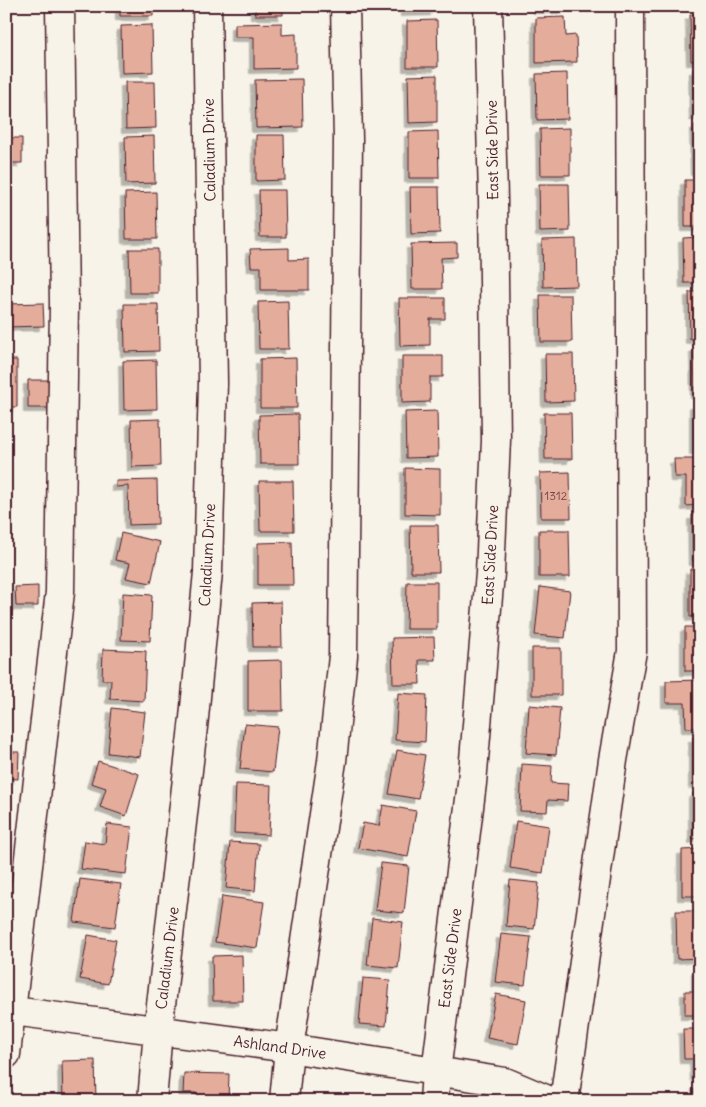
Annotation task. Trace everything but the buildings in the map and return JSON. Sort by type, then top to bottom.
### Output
[{"type":"street","points":[[6,1054],[9,1011],[60,592],[64,305],[60,6]]},
{"type":"street","name":"Caladium Drive","points":[[152,1101],[208,572],[213,382],[207,6]]},
{"type":"street","points":[[284,1101],[289,1048],[332,761],[343,656],[348,138],[345,6]]},
{"type":"street","name":"East Side Drive","points":[[434,1101],[472,783],[490,573],[496,440],[488,6]]},
{"type":"street","points":[[564,1101],[613,760],[632,651],[630,6]]},
{"type":"street","name":"Ashland Drive","points":[[9,1011],[289,1048],[505,1082],[550,1101]]}]
